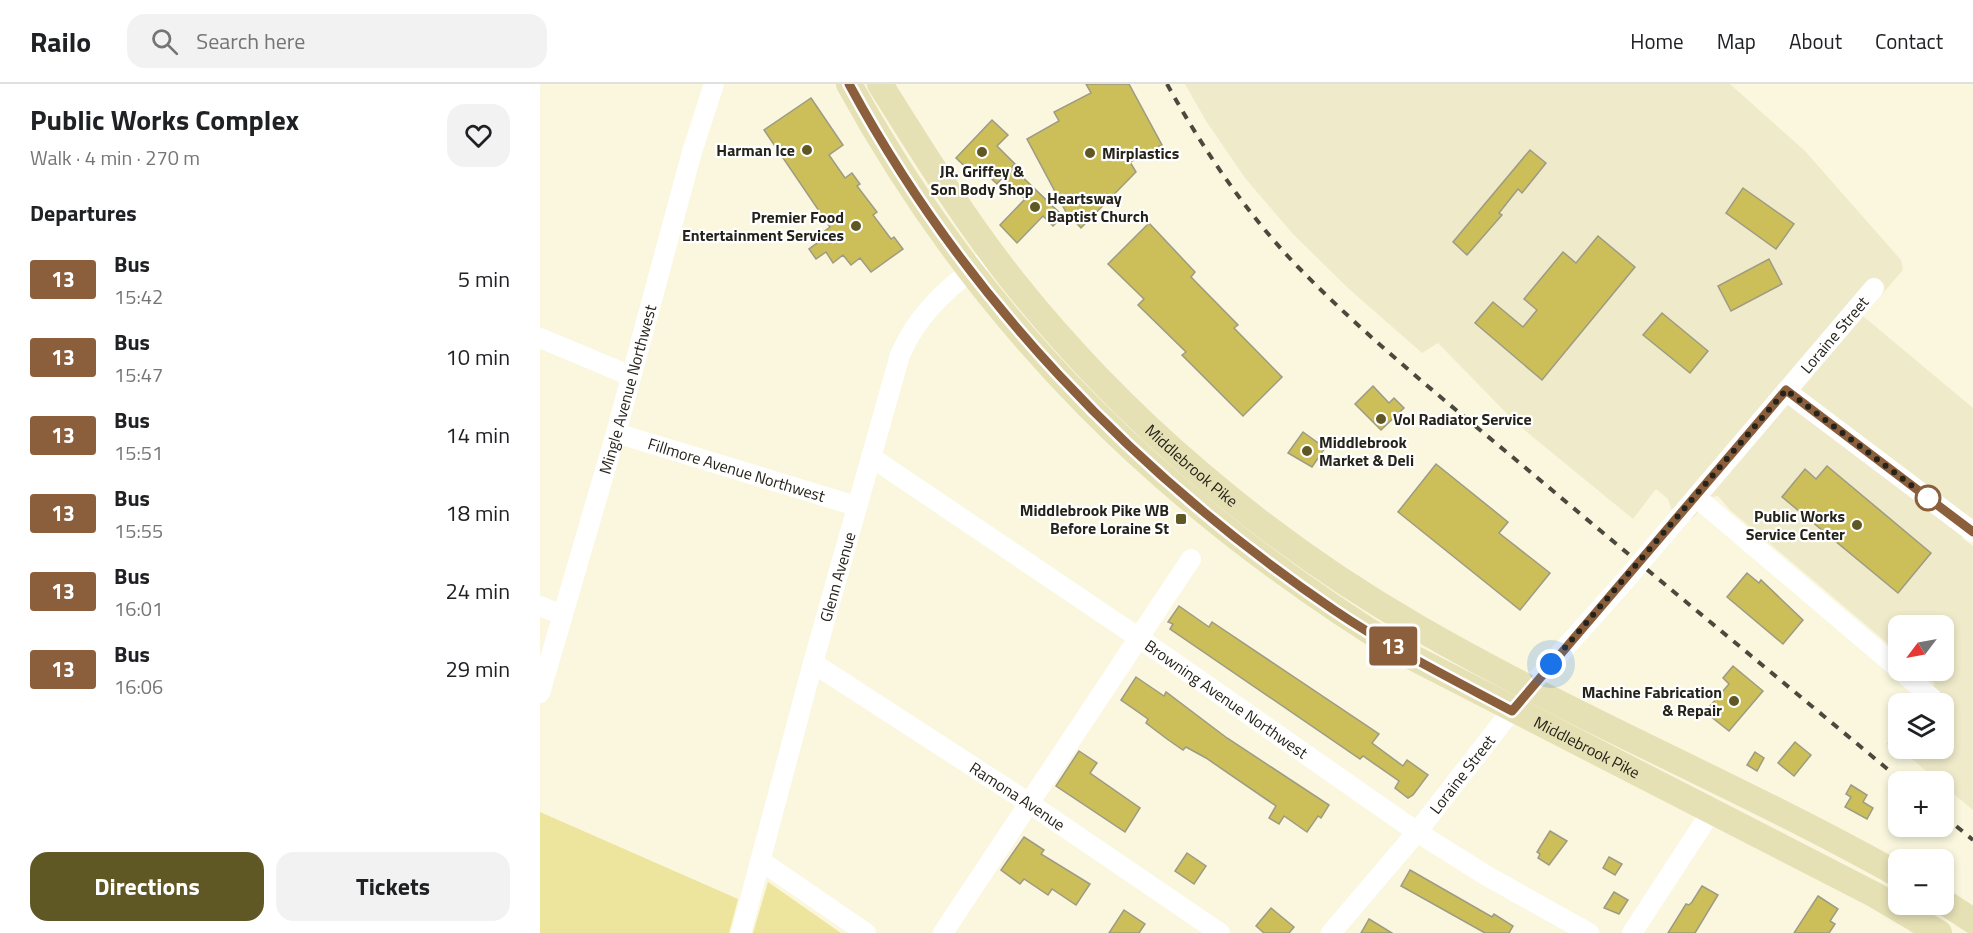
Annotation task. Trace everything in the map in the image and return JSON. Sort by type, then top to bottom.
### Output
[{"type":"main road","name":"Middlebrook Pike","points":[[849,84],[905,180],[970,271],[1028,342],[1126,445],[1213,522],[1335,611],[1404,653],[1512,711],[1875,895],[1939,933]]},
{"type":"main road","name":"Middlebrook Pike","points":[[880,84],[931,167],[992,254],[1049,323],[1116,394],[1230,498],[1352,587],[1418,628],[1888,869]]},
{"type":"main road","points":[[1213,522],[1230,498]]},
{"type":"main road","points":[[1954,909],[1973,921]]},
{"type":"street","name":"Mingle Avenue Northwest","points":[[540,693],[616,434],[692,152],[714,84]]},
{"type":"street","name":"Glenn Avenue","points":[[741,933],[856,506],[900,355],[909,333],[921,315],[992,254]]},
{"type":"street","name":"Loraine Street","points":[[1331,933],[1417,832],[1530,687],[1875,288]]},
{"type":"street","points":[[540,339],[631,376]]},
{"type":"street","points":[[1786,390],[1973,532]]},
{"type":"street","name":"Fillmore Avenue Northwest","points":[[616,434],[856,506]]},
{"type":"street","name":"Browning Avenue Northwest","points":[[871,456],[1139,638],[1417,832],[1487,876],[1589,933]]},
{"type":"street","points":[[1696,497],[1888,660]]},
{"type":"street","points":[[943,933],[1191,559]]},
{"type":"street","points":[[540,606],[562,615]]},
{"type":"street","name":"Ramona Avenue","points":[[813,663],[1029,803],[1220,933]]},
{"type":"street","points":[[1913,681],[1926,693]]},
{"type":"street","points":[[1632,933],[1711,812]]},
{"type":"street","points":[[761,861],[866,933]]},
{"type":"shaded area","points":[[1185,84],[1730,84],[1805,151],[1901,260],[1903,270],[1863,316],[1973,408],[1973,525],[1962,538],[1973,546],[1973,810],[1954,794],[1954,771],[1926,771],[1912,759],[1954,759],[1954,693],[1927,693],[1935,684],[1932,681],[1954,681],[1954,615],[1888,615],[1888,644],[1730,510],[1718,496],[1711,497],[1694,517],[1686,522],[1672,511],[1668,499],[1656,489],[1633,519],[1517,424],[1438,343],[1422,353],[1349,289],[1293,234],[1245,178],[1206,121]]},
{"type":"shaded area","points":[[540,812],[738,899],[729,933],[540,933]]},
{"type":"shaded area","points":[[768,882],[841,933],[753,933]]},
{"type":"building","name":"Mirplastics","points":[[1086,84],[1129,84],[1162,145],[1130,162],[1136,172],[1081,228],[1066,212],[1027,139],[1059,121],[1054,112],[1091,93]]},
{"type":"building","points":[[811,98],[843,145],[829,155],[845,178],[852,173],[860,184],[857,186],[877,212],[873,215],[891,239],[894,237],[903,249],[871,272],[860,258],[851,265],[843,255],[833,263],[826,252],[816,259],[809,249],[817,243],[814,239],[830,227],[764,130]]},
{"type":"building","points":[[992,120],[1008,135],[997,146],[1015,164],[1012,167],[1063,216],[1053,226],[1043,216],[1017,243],[1000,225],[1025,199],[1003,177],[997,184],[982,170],[975,176],[956,158]]},
{"type":"building","points":[[1530,150],[1546,163],[1522,193],[1518,189],[1499,213],[1502,215],[1467,255],[1453,242]]},
{"type":"building","points":[[1743,188],[1794,224],[1776,249],[1726,213]]},
{"type":"building","points":[[1149,223],[1195,272],[1191,277],[1238,325],[1234,328],[1282,377],[1243,416],[1182,355],[1186,352],[1138,305],[1144,299],[1108,264]]},
{"type":"building","points":[[1598,236],[1635,267],[1542,380],[1475,323],[1493,302],[1523,327],[1537,310],[1524,299],[1563,252],[1576,263]]},
{"type":"building","points":[[1769,259],[1782,284],[1731,311],[1718,286]]},
{"type":"building","points":[[1662,313],[1708,351],[1690,373],[1643,335]]},
{"type":"building","name":"Vol Radiator Service","points":[[1373,386],[1389,403],[1394,398],[1404,408],[1381,430],[1355,404]]},
{"type":"building","name":"Middlebrook Market & Deli","points":[[1303,432],[1325,448],[1312,467],[1288,453]]},
{"type":"building","points":[[1436,464],[1508,522],[1499,533],[1550,573],[1520,610],[1398,512]]},
{"type":"building","name":"Public Works Service Center","points":[[1827,466],[1931,553],[1898,593],[1782,497],[1805,469],[1816,479]]},
{"type":"building","points":[[1747,573],[1759,583],[1761,580],[1803,620],[1783,644],[1727,597]]},
{"type":"building","points":[[1179,606],[1209,627],[1212,622],[1379,734],[1372,743],[1403,766],[1407,760],[1428,775],[1413,795],[1408,798],[1395,788],[1399,781],[1363,756],[1360,759],[1170,629],[1173,624],[1168,622]]},
{"type":"building","name":"Machine Fabrication & Repair","points":[[1733,666],[1763,691],[1729,731],[1705,712],[1729,684],[1723,678]]},
{"type":"building","points":[[1136,677],[1164,696],[1166,692],[1227,738],[1329,805],[1321,818],[1318,816],[1307,832],[1284,816],[1279,824],[1269,818],[1276,806],[1206,758],[1186,747],[1183,750],[1146,723],[1148,719],[1121,700]]},
{"type":"building","points":[[1795,742],[1811,755],[1794,776],[1778,763]]},
{"type":"building","points":[[1079,751],[1097,763],[1090,773],[1140,808],[1125,832],[1056,786]]},
{"type":"building","points":[[1755,752],[1764,758],[1757,771],[1747,765]]},
{"type":"building","points":[[1851,785],[1867,795],[1863,802],[1873,808],[1867,819],[1845,807],[1851,797],[1846,794]]},
{"type":"building","points":[[1550,831],[1567,841],[1549,865],[1538,858],[1540,854],[1537,852]]},
{"type":"building","points":[[1024,837],[1044,850],[1041,854],[1090,884],[1076,905],[1052,889],[1048,895],[1024,879],[1020,884],[1001,870]]},
{"type":"building","points":[[1187,853],[1206,866],[1194,884],[1175,871]]},
{"type":"building","points":[[1609,857],[1622,864],[1615,875],[1603,868]]},
{"type":"building","points":[[1410,870],[1492,917],[1494,914],[1513,926],[1509,933],[1485,933],[1401,886]]},
{"type":"building","points":[[1702,886],[1718,895],[1695,933],[1668,933],[1686,904],[1689,905],[1692,902]]},
{"type":"building","points":[[1614,892],[1628,900],[1619,914],[1604,908]]},
{"type":"building","points":[[1818,896],[1838,909],[1830,921],[1835,924],[1829,933],[1794,933]]},
{"type":"building","points":[[1271,908],[1294,927],[1289,933],[1264,933],[1256,926]]},
{"type":"building","points":[[1124,910],[1145,924],[1139,933],[1109,933]]},
{"type":"building","points":[[1369,919],[1392,933],[1361,933]]},
{"type":"railway","points":[[1167,84],[1195,132],[1243,203],[1298,267],[1356,323],[1447,403],[1890,771]]},
{"type":"railway","points":[[1954,824],[1973,840]]},
{"type":"bus line","name":"13","points":[[849,84],[880,141],[905,180],[970,271],[1028,342],[1126,445],[1213,522],[1335,611],[1404,653],[1512,711],[1530,687],[1623,583],[1786,390],[1973,532]]},
{"type":"place","name":"Harman Ice","points":[[807,150]]},
{"type":"place","name":"JR. Griffey & Son Body Shop","points":[[982,152]]},
{"type":"place","name":"Mirplastics","points":[[1090,153]]},
{"type":"place","name":"Heartsway Baptist Church","points":[[1035,207]]},
{"type":"place","name":"Premier Food Entertainment Services","points":[[856,226]]},
{"type":"place","name":"Vol Radiator Service","points":[[1381,419]]},
{"type":"place","name":"Middlebrook Market & Deli","points":[[1307,451]]},
{"type":"place","name":"Middlebrook Pike WB Before Loraine St","points":[[1181,519]]},
{"type":"place","name":"Public Works Service Center","points":[[1857,525]]},
{"type":"place","name":"Machine Fabrication & Repair","points":[[1734,701]]},
{"type":"route","points":[[1551,664],[1623,583],[1786,390],[1928,498]]}]
